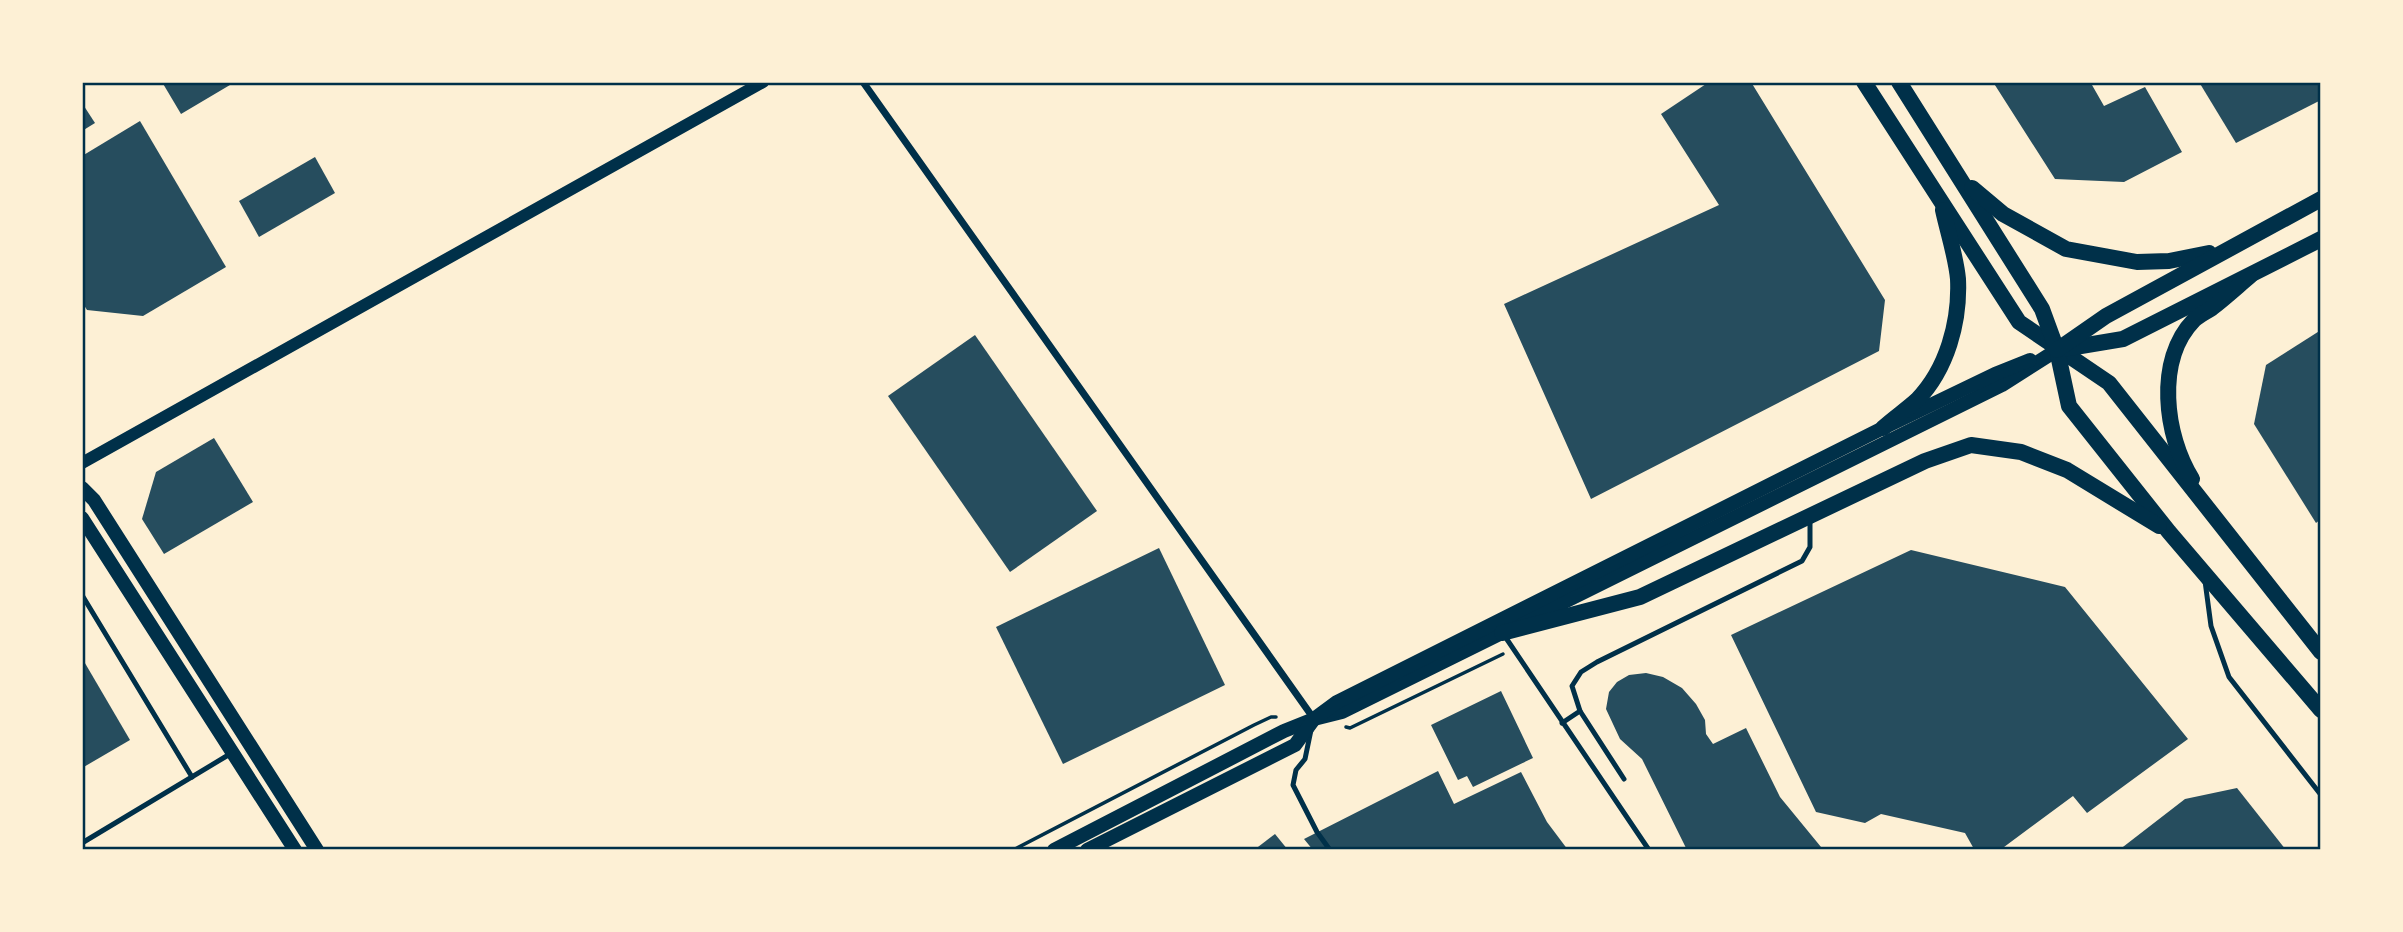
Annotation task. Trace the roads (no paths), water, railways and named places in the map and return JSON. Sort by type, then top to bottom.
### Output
[{"type":"main road","points":[[1864,82],[2019,322],[2109,383],[2321,652]]},
{"type":"main road","points":[[1899,82],[2042,309],[2057,350],[2069,405],[2169,532],[2321,710]]},
{"type":"main road","points":[[1960,179],[2003,214],[2066,249],[2137,262],[2169,261],[2225,250]]},
{"type":"main road","points":[[1883,428],[1918,398],[1937,372],[1949,347],[1957,304],[1958,277],[1941,198]]},
{"type":"main road","points":[[1054,850],[1284,731],[1342,712],[2002,385],[2106,316],[2321,199]]},
{"type":"main road","points":[[1087,850],[1295,745],[1314,719],[1337,702],[1883,428],[1995,374],[2057,350],[2123,339],[2321,239]]},
{"type":"main road","points":[[2225,531],[2188,472],[2173,430],[2166,389],[2168,372],[2179,341],[2194,320],[2250,276]]},
{"type":"main road","points":[[1502,633],[1640,597],[1925,461],[1971,445],[2021,452],[2067,470],[2169,532]]},
{"type":"main road","points":[[82,488],[94,500],[317,850]]},
{"type":"main road","points":[[82,518],[295,850]]},
{"type":"street","points":[[82,463],[763,82]]},
{"type":"street","points":[[863,82],[1314,719]]},
{"type":"lane","points":[[1624,779],[1580,711],[1572,686],[1581,672],[1802,561],[1810,547],[1810,516]]},
{"type":"lane","points":[[2204,574],[2211,626],[2229,677],[2321,795]]},
{"type":"lane","points":[[82,595],[192,777]]},
{"type":"lane","points":[[1502,633],[1649,850]]},
{"type":"lane","points":[[1562,723],[1580,711]]},
{"type":"lane","points":[[1314,719],[1305,759],[1296,770],[1293,785],[1317,832],[1330,850]]},
{"type":"lane","points":[[82,843],[233,752]]}]
